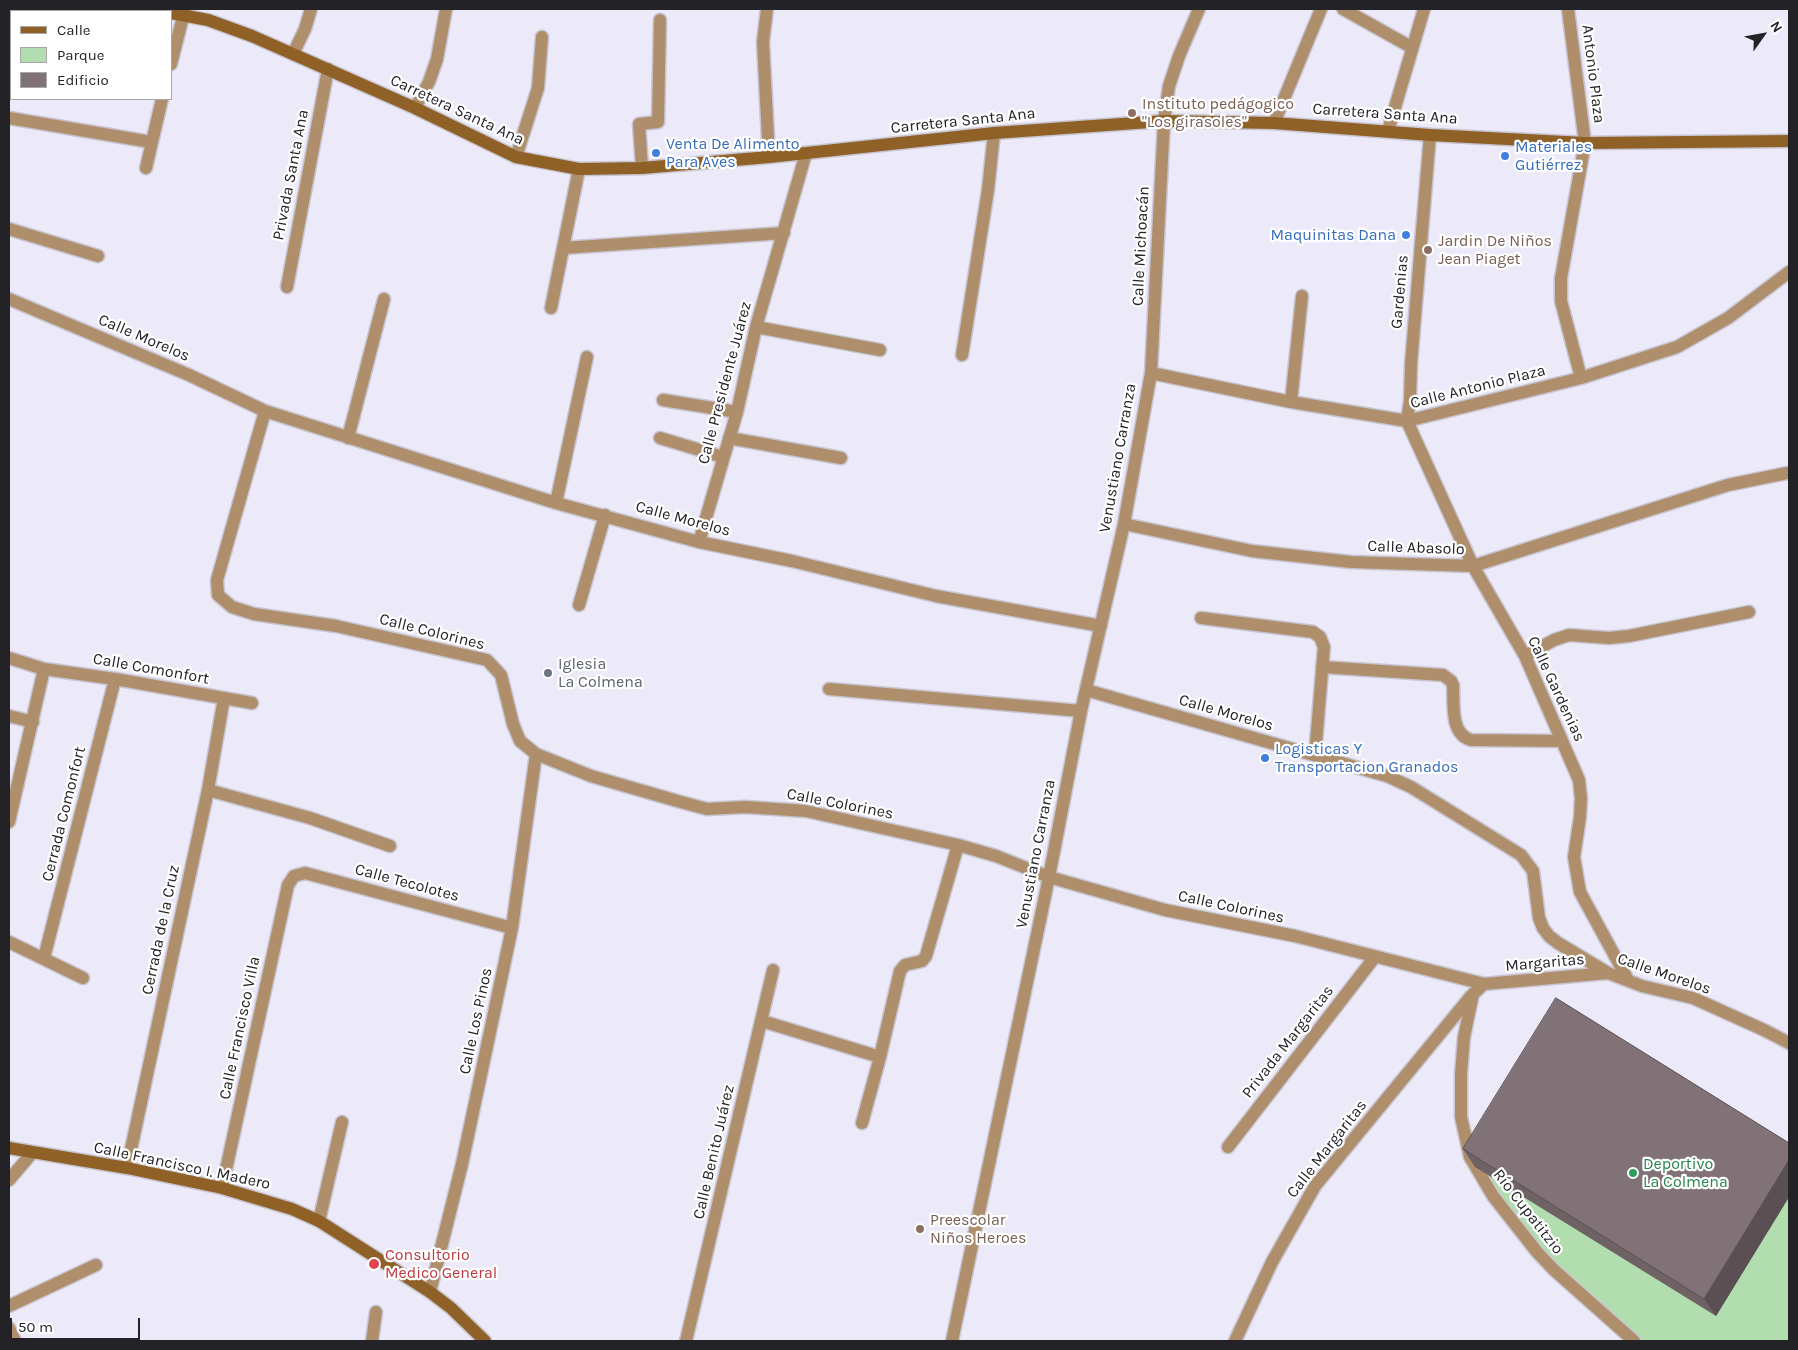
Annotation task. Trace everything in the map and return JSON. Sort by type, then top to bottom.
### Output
[{"type":"main road","name":"Carretera Santa Ana","points":[[180,13],[208,20],[252,36],[415,108],[516,157],[579,169],[642,168],[769,157],[994,133],[1164,121],[1274,123],[1430,135],[1586,142],[1789,141]]},
{"type":"main road","name":"Calle Francisco I. Madero","points":[[9,1148],[126,1168],[222,1188],[292,1209],[319,1221],[430,1292],[451,1308],[485,1341]]},
{"type":"street","points":[[293,54],[305,29],[311,9]]},
{"type":"street","points":[[415,108],[429,82],[437,59],[446,9]]},
{"type":"street","points":[[766,9],[763,42],[769,157]]},
{"type":"street","name":"Calle Michoacán","points":[[1151,373],[1164,121],[1169,86],[1179,56],[1199,9]]},
{"type":"street","points":[[1274,123],[1321,9]]},
{"type":"street","points":[[1343,9],[1411,48]]},
{"type":"street","points":[[1388,131],[1424,9]]},
{"type":"street","name":"Antonio Plaza","points":[[1568,9],[1586,142],[1561,278],[1561,300],[1581,378]]},
{"type":"street","points":[[172,58],[180,13]]},
{"type":"street","points":[[642,168],[639,124],[658,122],[660,20]]},
{"type":"street","points":[[516,157],[538,88],[542,37]]},
{"type":"street","name":"Privada Santa Ana","points":[[287,287],[328,69]]},
{"type":"street","points":[[146,168],[162,100]]},
{"type":"street","points":[[9,118],[151,142]]},
{"type":"street","points":[[962,355],[988,190],[994,133]]},
{"type":"street","name":"Gardenias","points":[[1407,422],[1410,400],[1410,364],[1430,135]]},
{"type":"street","name":"Calle Presidente Juárez","points":[[699,542],[737,412],[756,327],[806,153]]},
{"type":"street","points":[[551,308],[579,169]]},
{"type":"street","points":[[9,229],[98,256]]},
{"type":"street","points":[[563,248],[784,233]]},
{"type":"street","name":"Calle Antonio Plaza","points":[[1151,373],[1291,402],[1407,422],[1581,378],[1677,347],[1689,342],[1728,318],[1789,272]]},
{"type":"street","points":[[1291,402],[1302,296]]},
{"type":"street","points":[[348,438],[384,298]]},
{"type":"street","name":"Calle Morelos","points":[[9,299],[189,375],[266,410],[348,438],[556,503],[699,542],[792,561],[936,596],[1101,626]]},
{"type":"street","points":[[756,327],[880,350]]},
{"type":"street","points":[[556,503],[587,357]]},
{"type":"street","name":"Venustiano Carranza","points":[[952,1341],[1049,877],[1081,711],[1124,524],[1151,373]]},
{"type":"street","points":[[664,400],[737,412]]},
{"type":"street","name":"Calle Colorines","points":[[266,410],[216,580],[218,595],[232,606],[254,614],[336,626],[486,660],[501,675],[513,724],[520,741],[536,754],[591,776],[707,809],[745,807],[806,811],[958,845],[996,856],[1049,877],[1165,910],[1296,936],[1374,958],[1484,984]]},
{"type":"street","name":"Calle Gardenias","points":[[1407,422],[1473,566],[1525,656],[1579,780],[1581,798],[1580,817],[1574,856],[1580,892],[1628,980]]},
{"type":"street","points":[[660,438],[723,457]]},
{"type":"street","points":[[729,438],[841,458]]},
{"type":"street","name":"Calle Abasolo","points":[[1124,524],[1252,551],[1351,562],[1473,566],[1728,485],[1786,474]]},
{"type":"street","points":[[579,605],[605,515]]},
{"type":"street","points":[[1525,656],[1554,640],[1569,635],[1609,638],[1629,636],[1749,612]]},
{"type":"street","points":[[1201,618],[1313,632],[1320,637],[1324,647],[1315,755]]},
{"type":"street","name":"Calle Comonfort","points":[[9,658],[44,669],[115,679],[252,703]]},
{"type":"street","points":[[1322,667],[1443,675],[1452,681],[1456,729],[1464,738],[1471,740],[1562,741]]},
{"type":"street","points":[[9,822],[44,669]]},
{"type":"street","name":"Cerrada Comonfort","points":[[44,958],[115,679]]},
{"type":"street","points":[[829,689],[1081,711]]},
{"type":"street","name":"Calle Morelos","points":[[1086,690],[1387,776],[1410,787],[1522,855],[1533,871],[1542,928],[1558,943],[1608,973],[1642,986],[1692,998],[1764,1030],[1789,1044]]},
{"type":"street","name":"Cerrada de la Cruz","points":[[126,1168],[208,790],[224,698]]},
{"type":"street","points":[[9,716],[33,722]]},
{"type":"street","name":"Calle Los Pinos","points":[[430,1292],[462,1164],[512,928],[536,754]]},
{"type":"street","points":[[208,790],[310,818],[390,846]]},
{"type":"street","points":[[862,1123],[880,1058],[900,971],[906,965],[922,961],[926,956],[958,845]]},
{"type":"street","name":"Calle Tecolotes","points":[[294,876],[305,874],[512,928]]},
{"type":"street","name":"Calle Francisco Villa","points":[[222,1188],[288,886],[294,876]]},
{"type":"street","points":[[9,942],[83,978]]},
{"type":"street","name":"Privada Margaritas","points":[[1228,1147],[1374,958]]},
{"type":"street","name":"Calle Benito Juárez","points":[[686,1341],[773,970]]},
{"type":"street","name":"Margaritas","points":[[1484,984],[1608,973]]},
{"type":"street","points":[[1473,994],[1484,984]]},
{"type":"street","name":"Calle Margaritas","points":[[1235,1341],[1272,1262],[1315,1186],[1473,994]]},
{"type":"street","name":"Río Cupatitzio","points":[[1473,994],[1464,1037],[1460,1098],[1461,1117],[1470,1157],[1493,1196],[1537,1252],[1560,1276],[1634,1341]]},
{"type":"street","points":[[762,1022],[880,1058]]},
{"type":"street","points":[[319,1221],[342,1122]]},
{"type":"street","points":[[9,1180],[32,1153]]},
{"type":"street","points":[[9,1306],[96,1265]]},
{"type":"street","points":[[372,1341],[376,1312]]},
{"type":"street","points":[[9,1328],[15,1341]]},
{"type":"green space","name":"Deportivo La Colmena","points":[[1568,1015],[1789,1153],[1789,1341],[1643,1341],[1552,1264],[1478,1179]]},
{"type":"building","name":"Deportivo La Colmena","points":[[1556,998],[1789,1143],[1789,1160],[1704,1299],[1463,1149]]},
{"type":"place","name":"Instituto pedágogico \"Los girasoles\"","points":[[1132,113]]},
{"type":"place","name":"Venta De Alimento Para Aves","points":[[656,153]]},
{"type":"place","name":"Materiales Gutiérrez","points":[[1505,156]]},
{"type":"place","name":"Maquinitas Dana","points":[[1406,235]]},
{"type":"place","name":"Jardin De Niños Jean Piaget","points":[[1428,250]]},
{"type":"place","name":"Iglesia La Colmena","points":[[548,673]]},
{"type":"place","name":"Logisticas Y Transportacion Granados","points":[[1265,758]]},
{"type":"place","name":"Deportivo La Colmena","points":[[1633,1173]]},
{"type":"place","name":"Preescolar Niños Heroes","points":[[920,1229]]},
{"type":"place","name":"Consultorio Medico General","points":[[374,1264]]}]
